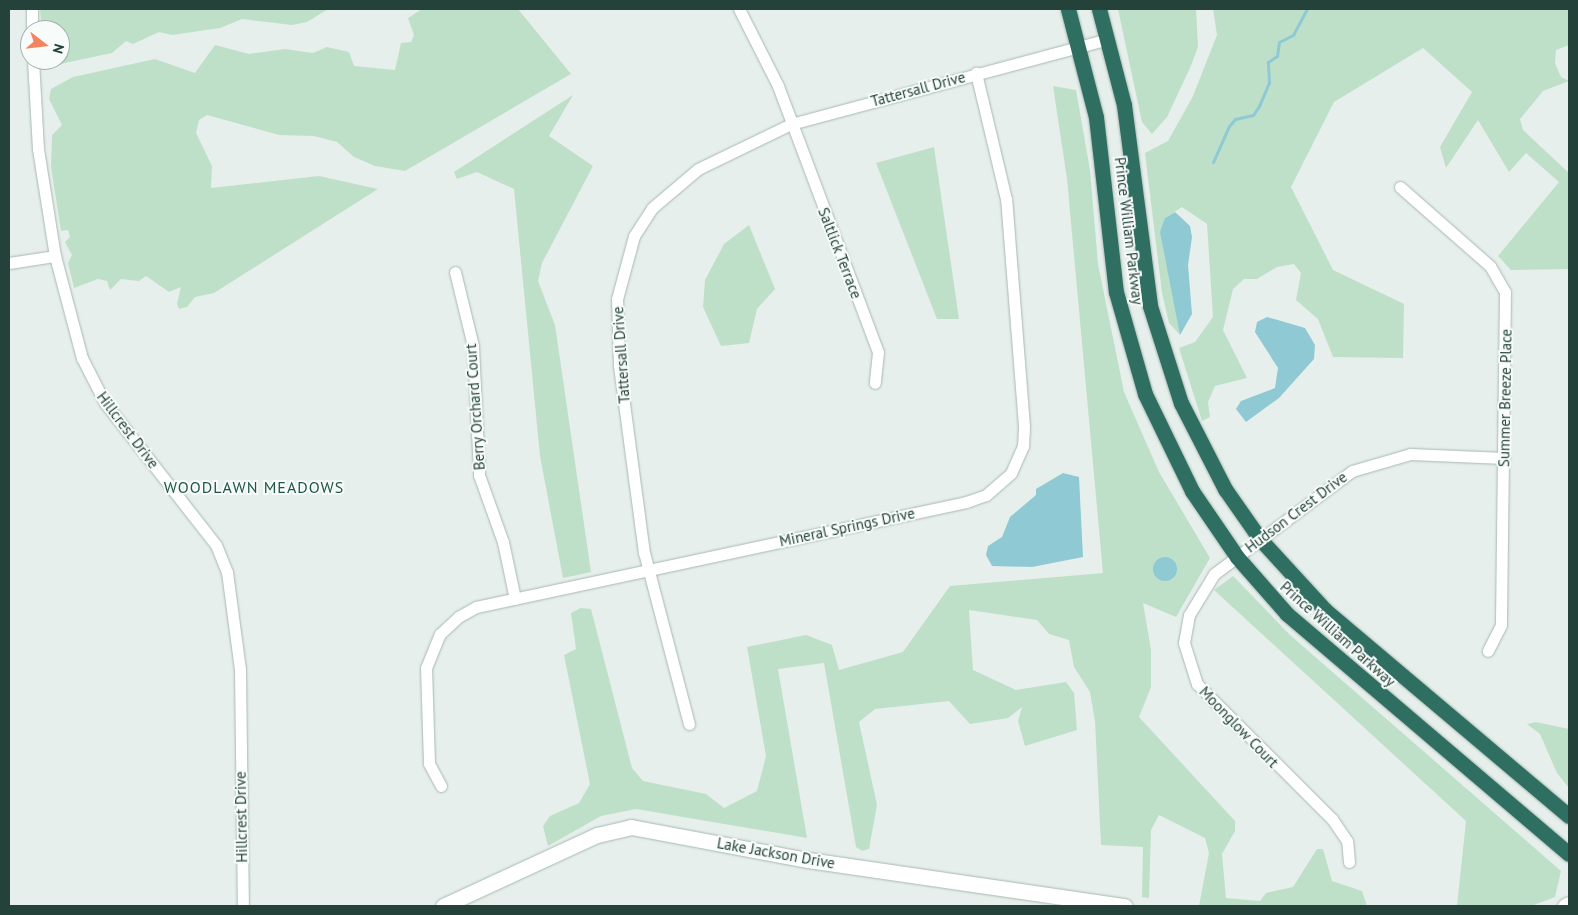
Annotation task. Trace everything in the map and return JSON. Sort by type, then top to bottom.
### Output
[{"type":"highway","name":"Prince William Parkway","points":[[1068,9],[1079,46],[1098,134],[1116,292],[1134,358],[1176,462],[1237,557],[1287,614],[1339,662],[1569,854]]},
{"type":"highway","name":"Prince William Parkway","points":[[1099,9],[1124,105],[1143,270],[1159,340],[1196,437],[1260,539],[1325,610],[1569,816]]},
{"type":"street","name":"Saltlick Terrace","points":[[739,9],[766,55],[878,352],[875,383]]},
{"type":"street","name":"Tattersall Drive","points":[[689,724],[648,570],[619,365],[616,299],[621,272],[634,236],[672,189],[735,149],[792,124],[1108,39]]},
{"type":"street","name":"Hillcrest Drive","points":[[34,70],[38,149],[55,256],[68,320],[92,381],[200,522],[227,572],[240,669],[243,906]]},
{"type":"street","name":"Mineral Springs Drive","points":[[441,786],[429,763],[426,682],[431,649],[458,617],[476,607],[966,502],[986,495],[1011,473],[1023,446],[1024,426],[1006,199],[976,73]]},
{"type":"street","name":"Summer Breeze Place","points":[[1400,187],[1500,279],[1506,303],[1501,625],[1488,652]]},
{"type":"street","points":[[9,263],[55,256]]},
{"type":"street","name":"Berry Orchard Court","points":[[455,272],[473,346],[479,475],[503,542],[515,599]]},
{"type":"street","name":"Hudson Crest Drive","points":[[1237,557],[1336,481],[1372,462],[1410,454],[1504,458]]},
{"type":"street","name":"Moonglow Court","points":[[1237,557],[1204,585],[1188,615],[1184,643],[1191,671],[1206,696],[1332,819],[1347,841],[1349,862]]},
{"type":"street","name":"Lake Jackson Drive","points":[[443,906],[597,835],[631,827],[789,857],[1125,906]]},
{"type":"street","points":[[1565,906],[1569,904]]},
{"type":"green space","points":[[40,9],[328,9],[307,22],[292,25],[242,19],[220,28],[172,35],[159,32],[133,44],[126,41],[112,53],[70,62],[70,20],[41,20]]},
{"type":"green space","points":[[422,9],[518,9],[571,74],[405,171],[375,166],[354,157],[337,142],[314,136],[279,135],[207,115],[199,120],[196,133],[212,166],[211,188],[319,176],[378,189],[214,293],[195,297],[187,307],[179,309],[177,304],[181,287],[169,292],[146,276],[139,281],[121,279],[110,290],[107,281],[98,279],[74,288],[68,263],[72,255],[65,242],[70,237],[68,230],[61,231],[51,167],[52,135],[62,125],[49,99],[51,89],[73,77],[155,59],[195,73],[215,45],[249,54],[285,49],[313,53],[327,47],[349,52],[354,66],[395,70],[401,43],[411,42],[414,35],[408,18]]},
{"type":"green space","points":[[1118,9],[1196,9],[1198,47],[1167,117],[1152,134],[1142,122]]},
{"type":"green space","points":[[1213,9],[1569,9],[1569,45],[1556,50],[1555,63],[1561,77],[1569,81],[1543,91],[1520,119],[1523,130],[1569,173],[1569,269],[1511,270],[1498,256],[1559,182],[1526,153],[1509,172],[1478,120],[1446,168],[1440,147],[1472,92],[1423,48],[1334,102],[1291,187],[1333,270],[1404,304],[1403,358],[1333,357],[1318,319],[1296,300],[1301,273],[1294,264],[1277,267],[1257,279],[1244,279],[1233,289],[1223,330],[1247,378],[1215,386],[1208,402],[1210,417],[1202,421],[1179,348],[1195,342],[1213,317],[1207,224],[1182,207],[1165,218],[1180,335],[1169,323],[1162,293],[1145,153],[1168,141],[1193,96],[1217,35]]},
{"type":"green space","points":[[1053,86],[1076,90],[1090,170],[1098,264],[1124,392],[1159,472],[1210,558],[1176,617],[1143,603],[1151,650],[1151,687],[1139,717],[1235,821],[1235,831],[1222,854],[1226,898],[1260,901],[1266,893],[1293,887],[1317,849],[1323,849],[1332,881],[1362,891],[1367,906],[1199,906],[1209,853],[1205,838],[1159,815],[1151,830],[1149,898],[1142,897],[1143,847],[1101,845],[1095,721],[1090,692],[1074,667],[1069,640],[1049,634],[1037,620],[969,610],[973,670],[1016,690],[1066,682],[1074,693],[1077,730],[1025,746],[1018,721],[1022,707],[1008,718],[970,724],[949,701],[875,709],[859,722],[877,805],[869,849],[862,851],[856,847],[824,663],[778,669],[807,838],[636,809],[601,816],[548,846],[543,826],[550,816],[579,803],[590,784],[564,655],[576,649],[571,613],[581,608],[591,609],[632,768],[643,781],[706,794],[724,808],[757,791],[766,756],[747,647],[806,635],[832,645],[839,670],[903,652],[950,586],[1103,573],[1067,179]]},
{"type":"green space","points":[[573,95],[549,136],[593,166],[542,263],[538,281],[555,325],[591,572],[563,578],[540,456],[514,189],[477,172],[457,179],[454,172]]},
{"type":"green space","points":[[934,147],[959,319],[937,319],[876,163]]},
{"type":"green space","points":[[749,225],[775,289],[757,309],[749,343],[721,346],[703,307],[705,280],[724,244]]},
{"type":"green space","points":[[1233,576],[1290,635],[1561,871],[1555,897],[1531,906],[1457,906],[1466,821],[1214,590]]},
{"type":"green space","points":[[1536,722],[1569,729],[1569,788],[1557,773],[1540,734],[1527,724]]},
{"type":"water","points":[[1175,212],[1190,226],[1192,237],[1188,265],[1192,314],[1180,335],[1160,232],[1165,218]]},
{"type":"water","points":[[1267,317],[1305,328],[1315,345],[1314,359],[1279,398],[1246,422],[1236,409],[1241,401],[1275,388],[1278,368],[1255,332],[1257,322]]},
{"type":"water","points":[[1063,473],[1079,477],[1083,557],[1032,567],[992,566],[986,555],[988,546],[1002,537],[1010,517],[1036,495],[1036,489]]},
{"type":"water","points":[[1165,557],[1174,560],[1177,569],[1174,578],[1165,581],[1156,578],[1153,569],[1156,560]]},
{"type":"waterway","points":[[1213,162],[1229,126],[1235,119],[1253,115],[1259,106],[1269,83],[1268,62],[1277,56],[1279,42],[1293,35],[1307,9]]},
{"type":"district","name":"WOODLAWN MEADOWS","points":[[254,487]]}]
